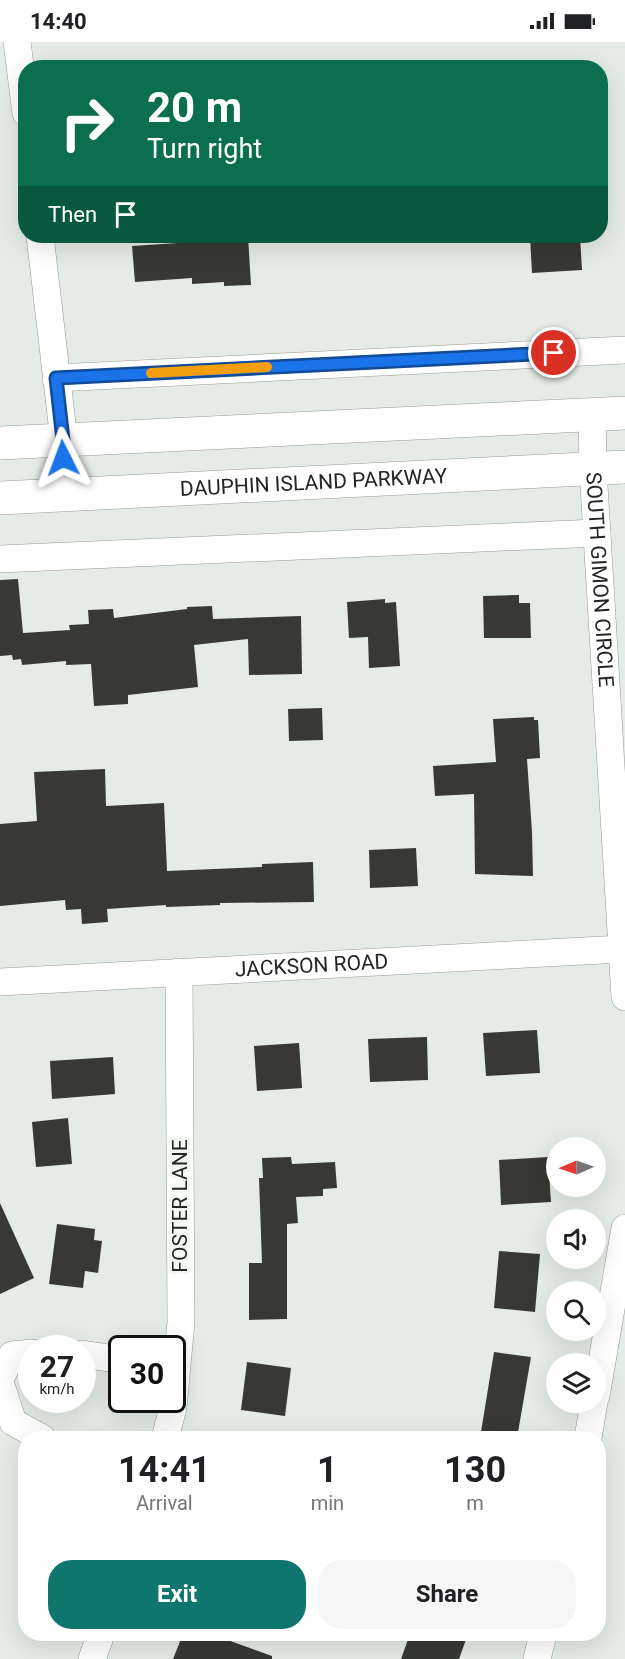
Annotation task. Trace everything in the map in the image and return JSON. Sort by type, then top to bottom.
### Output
[{"type":"main road","points":[[0,443],[625,413]]},
{"type":"main road","name":"DAUPHIN ISLAND PARKWAY","points":[[0,498],[625,467]]},
{"type":"street","points":[[17,42],[19,60]]},
{"type":"street","points":[[41,243],[63,440],[63,495]]},
{"type":"street","points":[[56,378],[625,350]]},
{"type":"street","name":"SOUTH GIMON CIRCLE","points":[[592,414],[593,469],[625,997]]},
{"type":"street","points":[[0,560],[597,533]]},
{"type":"street","name":"JACKSON ROAD","points":[[0,982],[622,949]]},
{"type":"street","name":"FOSTER LANE","points":[[179,972],[179,1335]]},
{"type":"street","points":[[603,1353],[625,1228]]},
{"type":"street","points":[[18,1354],[12,1355],[0,1380],[12,1422],[29,1431]]},
{"type":"street","name":"FOSTER LANE","points":[[167,1431],[172,1413]]},
{"type":"street","points":[[589,1431],[592,1413]]},
{"type":"street","points":[[92,1659],[98,1641]]},
{"type":"street","points":[[537,1659],[541,1641]]},
{"type":"building","points":[[178,243],[248,243],[251,285],[224,286],[224,282],[192,284],[192,278],[135,282],[132,246]]},
{"type":"building","points":[[530,243],[580,243],[582,270],[532,273]]},
{"type":"building","points":[[18,579],[23,633],[70,630],[69,625],[89,624],[88,610],[113,609],[114,618],[187,609],[187,607],[212,606],[213,619],[301,616],[302,674],[249,675],[248,639],[194,645],[198,687],[128,695],[128,704],[94,706],[91,664],[66,665],[66,661],[22,665],[21,659],[13,660],[12,655],[0,656],[0,580]]},
{"type":"building","points":[[519,595],[519,603],[530,603],[531,638],[484,638],[483,596]]},
{"type":"building","points":[[385,599],[385,603],[396,602],[400,666],[369,668],[368,637],[349,638],[347,602]]},
{"type":"building","points":[[322,708],[323,740],[289,741],[288,709]]},
{"type":"building","points":[[534,717],[534,720],[538,720],[540,758],[527,759],[533,876],[475,874],[474,794],[435,796],[433,766],[496,762],[493,719]]},
{"type":"building","points":[[105,769],[106,806],[164,803],[167,871],[262,867],[262,864],[313,862],[314,902],[220,903],[220,905],[166,907],[166,905],[107,909],[108,922],[82,924],[81,909],[66,910],[65,900],[0,906],[0,824],[37,821],[34,772]]},
{"type":"building","points":[[416,848],[418,886],[370,888],[369,850]]},
{"type":"building","points":[[537,1030],[540,1073],[486,1076],[483,1033]]},
{"type":"building","points":[[427,1037],[428,1080],[370,1082],[368,1039]]},
{"type":"building","points":[[299,1043],[302,1088],[257,1091],[254,1046]]},
{"type":"building","points":[[113,1057],[115,1094],[52,1099],[50,1061]]},
{"type":"building","points":[[68,1118],[72,1164],[36,1167],[32,1122]]},
{"type":"building","points":[[291,1157],[292,1164],[335,1162],[337,1188],[323,1189],[323,1196],[296,1197],[298,1223],[287,1224],[287,1319],[249,1320],[249,1263],[262,1263],[259,1178],[263,1178],[262,1158]]},
{"type":"building","points":[[546,1157],[546,1197],[551,1197],[551,1202],[501,1205],[499,1160]]},
{"type":"building","points":[[0,1203],[34,1278],[0,1294]]},
{"type":"building","points":[[57,1224],[95,1229],[94,1240],[102,1241],[98,1273],[85,1271],[83,1288],[49,1284]]},
{"type":"building","points":[[499,1251],[540,1254],[535,1312],[494,1308]]},
{"type":"building","points":[[494,1352],[531,1357],[518,1431],[481,1431]]},
{"type":"building","points":[[247,1362],[291,1368],[285,1416],[241,1410]]},
{"type":"building","points":[[180,1641],[230,1641],[272,1656],[272,1659],[173,1659]]},
{"type":"building","points":[[407,1641],[465,1641],[459,1659],[401,1659]]},
{"type":"slow traffic","points":[[151,373],[267,367]]},
{"type":"route","points":[[63,458],[56,378],[554,353]]}]
